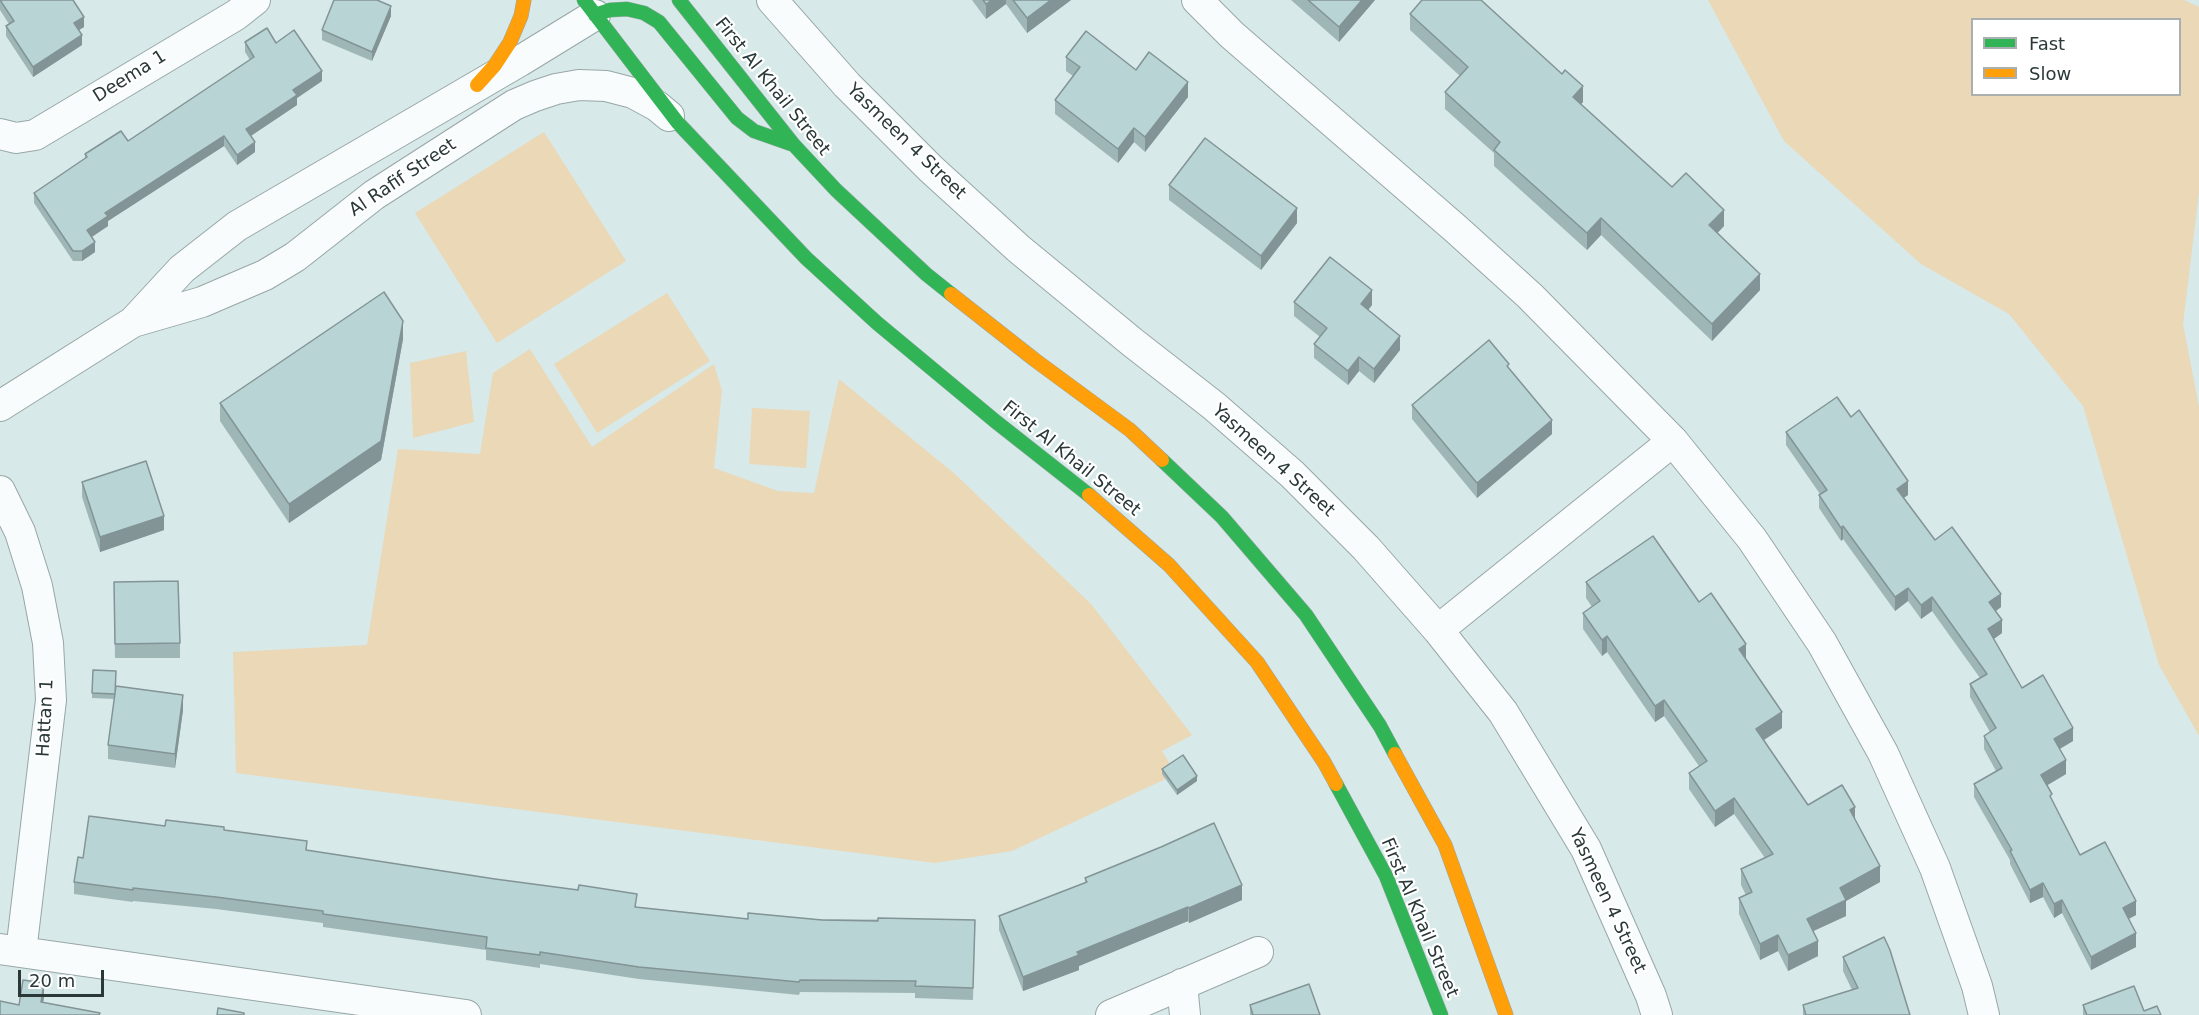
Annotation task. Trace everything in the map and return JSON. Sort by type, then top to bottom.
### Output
[{"type":"main road","points":[[477,86],[495,65],[510,42],[521,16],[524,0]]},
{"type":"main road","name":"First Al Khail Street","points":[[679,0],[793,144],[836,190],[926,274],[1035,360],[1130,430],[1222,517],[1306,615],[1380,726],[1445,845],[1506,1015]]},
{"type":"main road","points":[[589,7],[610,10],[627,9],[644,13],[659,22],[737,118],[773,140],[793,144]]},
{"type":"main road","name":"First Al Khail Street","points":[[589,7],[678,123],[806,258],[877,323],[1084,491],[1169,565],[1257,662],[1324,762],[1386,876],[1437,999],[1441,1015]]},
{"type":"street","name":"Deema 1","points":[[0,134],[16,138],[35,135],[236,15],[255,0]]},
{"type":"street","name":"Yasmeen 4 Street","points":[[771,0],[847,85],[931,169],[1019,249],[1214,406],[1292,474],[1366,548],[1438,630],[1503,711],[1586,849],[1652,996],[1657,1015]]},
{"type":"street","points":[[1197,0],[1232,35],[1530,296],[1673,441],[1752,539],[1822,643],[1883,753],[1935,868],[1977,986],[1984,1015]]},
{"type":"street","name":"Al Rafif Street","points":[[0,406],[132,322],[182,269],[237,226],[477,86],[589,7]]},
{"type":"street","name":"Al Rafif Street","points":[[132,322],[202,302],[265,274],[295,257],[374,195],[505,111],[535,96],[579,85],[606,86],[633,93],[657,106],[678,123]]},
{"type":"street","points":[[1438,630],[1673,441]]},
{"type":"street","name":"Hattan 1","points":[[0,490],[20,531],[37,586],[48,643],[51,700],[11,951],[466,1015]]},
{"type":"street","points":[[1111,1015],[1258,952]]},
{"type":"street","points":[[1182,984],[1185,1015]]},
{"type":"shaded area","points":[[1708,0],[2184,0],[2199,7],[2199,192],[2183,324],[2199,407],[2199,736],[2159,665],[2083,406],[2009,314],[1921,264],[1784,141]]},
{"type":"shaded area","points":[[544,132],[626,261],[497,343],[415,213]]},
{"type":"shaded area","points":[[667,293],[710,361],[597,433],[554,364]]},
{"type":"shaded area","points":[[530,349],[592,447],[714,364],[722,391],[714,468],[778,491],[814,493],[839,379],[956,475],[1091,604],[1192,735],[1162,751],[1176,774],[1012,851],[935,863],[236,773],[233,652],[367,645],[398,449],[480,454],[493,373]]},
{"type":"shaded area","points":[[466,351],[474,422],[413,438],[410,363]]},
{"type":"shaded area","points":[[752,408],[810,411],[806,468],[749,464]]},
{"type":"building","points":[[0,0],[73,0],[84,17],[74,23],[82,35],[33,67],[6,26],[14,21]]},
{"type":"building","points":[[334,0],[377,0],[391,6],[372,52],[322,30]]},
{"type":"building","points":[[1013,0],[1051,0],[1027,18]]},
{"type":"building","points":[[1308,0],[1362,0],[1339,27]]},
{"type":"building","points":[[1422,0],[1481,0],[1562,74],[1565,70],[1583,86],[1573,97],[1672,187],[1686,173],[1724,210],[1709,225],[1760,274],[1712,324],[1601,218],[1587,233],[1494,150],[1500,142],[1445,92],[1468,67],[1410,14]]},
{"type":"building","points":[[267,28],[276,43],[294,30],[322,71],[293,90],[297,95],[246,129],[255,142],[237,155],[224,136],[105,213],[108,216],[87,230],[95,242],[82,251],[73,251],[34,193],[87,157],[85,154],[121,131],[128,141],[254,57],[245,42]]},
{"type":"building","points":[[1086,31],[1136,70],[1149,52],[1188,82],[1145,137],[1134,128],[1118,149],[1055,100],[1080,67],[1066,57]]},
{"type":"building","points":[[1205,138],[1297,208],[1261,256],[1169,185]]},
{"type":"building","points":[[1330,257],[1372,290],[1361,304],[1400,336],[1374,369],[1359,357],[1348,371],[1314,344],[1327,328],[1294,302]]},
{"type":"building","points":[[384,292],[403,321],[381,441],[289,504],[220,403]]},
{"type":"building","points":[[1489,340],[1509,364],[1507,366],[1552,420],[1477,483],[1412,405]]},
{"type":"building","points":[[1837,397],[1851,417],[1859,410],[1908,481],[1897,489],[1935,540],[1952,527],[2001,594],[1989,602],[2002,620],[1988,629],[2022,688],[2043,675],[2073,728],[2054,739],[2066,760],[2041,775],[2080,855],[2105,842],[2136,901],[2123,908],[2136,933],[2091,957],[2062,900],[2054,904],[2043,883],[2030,890],[2010,851],[2012,850],[1974,784],[2002,768],[1984,736],[1996,728],[1970,684],[1987,674],[1932,597],[1921,605],[1908,588],[1895,597],[1843,526],[1841,528],[1819,495],[1827,490],[1786,432]]},
{"type":"building","points":[[146,461],[164,516],[100,537],[82,482]]},
{"type":"building","points":[[1653,536],[1699,602],[1711,593],[1746,644],[1739,649],[1782,712],[1756,729],[1808,805],[1842,785],[1855,807],[1850,810],[1880,866],[1840,888],[1846,900],[1807,919],[1818,941],[1788,955],[1778,935],[1760,944],[1739,898],[1752,892],[1741,869],[1773,854],[1734,798],[1715,811],[1689,773],[1707,761],[1664,700],[1655,706],[1607,636],[1602,640],[1583,613],[1600,601],[1586,582]]},
{"type":"building","points":[[178,581],[180,643],[115,644],[114,582]]},
{"type":"building","points":[[93,670],[116,671],[115,694],[92,693]]},
{"type":"building","points":[[116,686],[183,695],[175,754],[108,745]]},
{"type":"building","points":[[1183,755],[1197,776],[1177,790],[1162,769]]},
{"type":"building","points":[[89,816],[165,826],[166,820],[224,827],[224,830],[307,841],[306,850],[495,879],[578,890],[579,885],[637,894],[635,907],[748,919],[748,913],[822,920],[878,921],[878,918],[975,920],[973,988],[915,986],[916,981],[800,980],[799,982],[639,967],[540,952],[540,955],[486,948],[487,937],[323,914],[323,911],[74,882],[78,857],[83,858]]},
{"type":"building","points":[[1214,823],[1242,885],[1077,952],[1079,955],[1023,977],[999,916],[1087,882],[1085,878]]},
{"type":"building","points":[[1884,937],[1910,1015],[1806,1015],[1803,1005],[1858,988],[1843,957]]},
{"type":"building","points":[[23,980],[44,983],[41,1002],[100,1013],[99,1015],[0,1015],[0,1001],[19,1005]]},
{"type":"building","points":[[1309,984],[1320,1015],[1253,1015],[1250,1005]]},
{"type":"building","points":[[2134,986],[2144,1011],[2157,1006],[2161,1015],[2087,1015],[2083,1005]]},
{"type":"building","points":[[218,1008],[244,1013],[244,1015],[217,1015]]},
{"type":"traffic: fast","points":[[584,0],[678,123],[806,258],[877,323],[1089,495]]},
{"type":"traffic: fast","points":[[679,0],[793,144],[836,190],[926,274],[951,294]]},
{"type":"traffic: fast","points":[[595,15],[610,10],[627,9],[644,13],[659,22],[737,118],[754,131],[791,144]]},
{"type":"traffic: fast","points":[[1162,460],[1222,517],[1306,615],[1380,726],[1395,754]]},
{"type":"traffic: fast","points":[[1336,784],[1386,876],[1441,1015]]},
{"type":"traffic: slow","points":[[477,85],[495,65],[510,42],[521,16],[524,0]]},
{"type":"traffic: slow","points":[[951,294],[1130,430],[1162,460]]},
{"type":"traffic: slow","points":[[1089,495],[1169,565],[1257,662],[1324,762],[1336,784]]},
{"type":"traffic: slow","points":[[1395,754],[1445,845],[1506,1015]]}]
